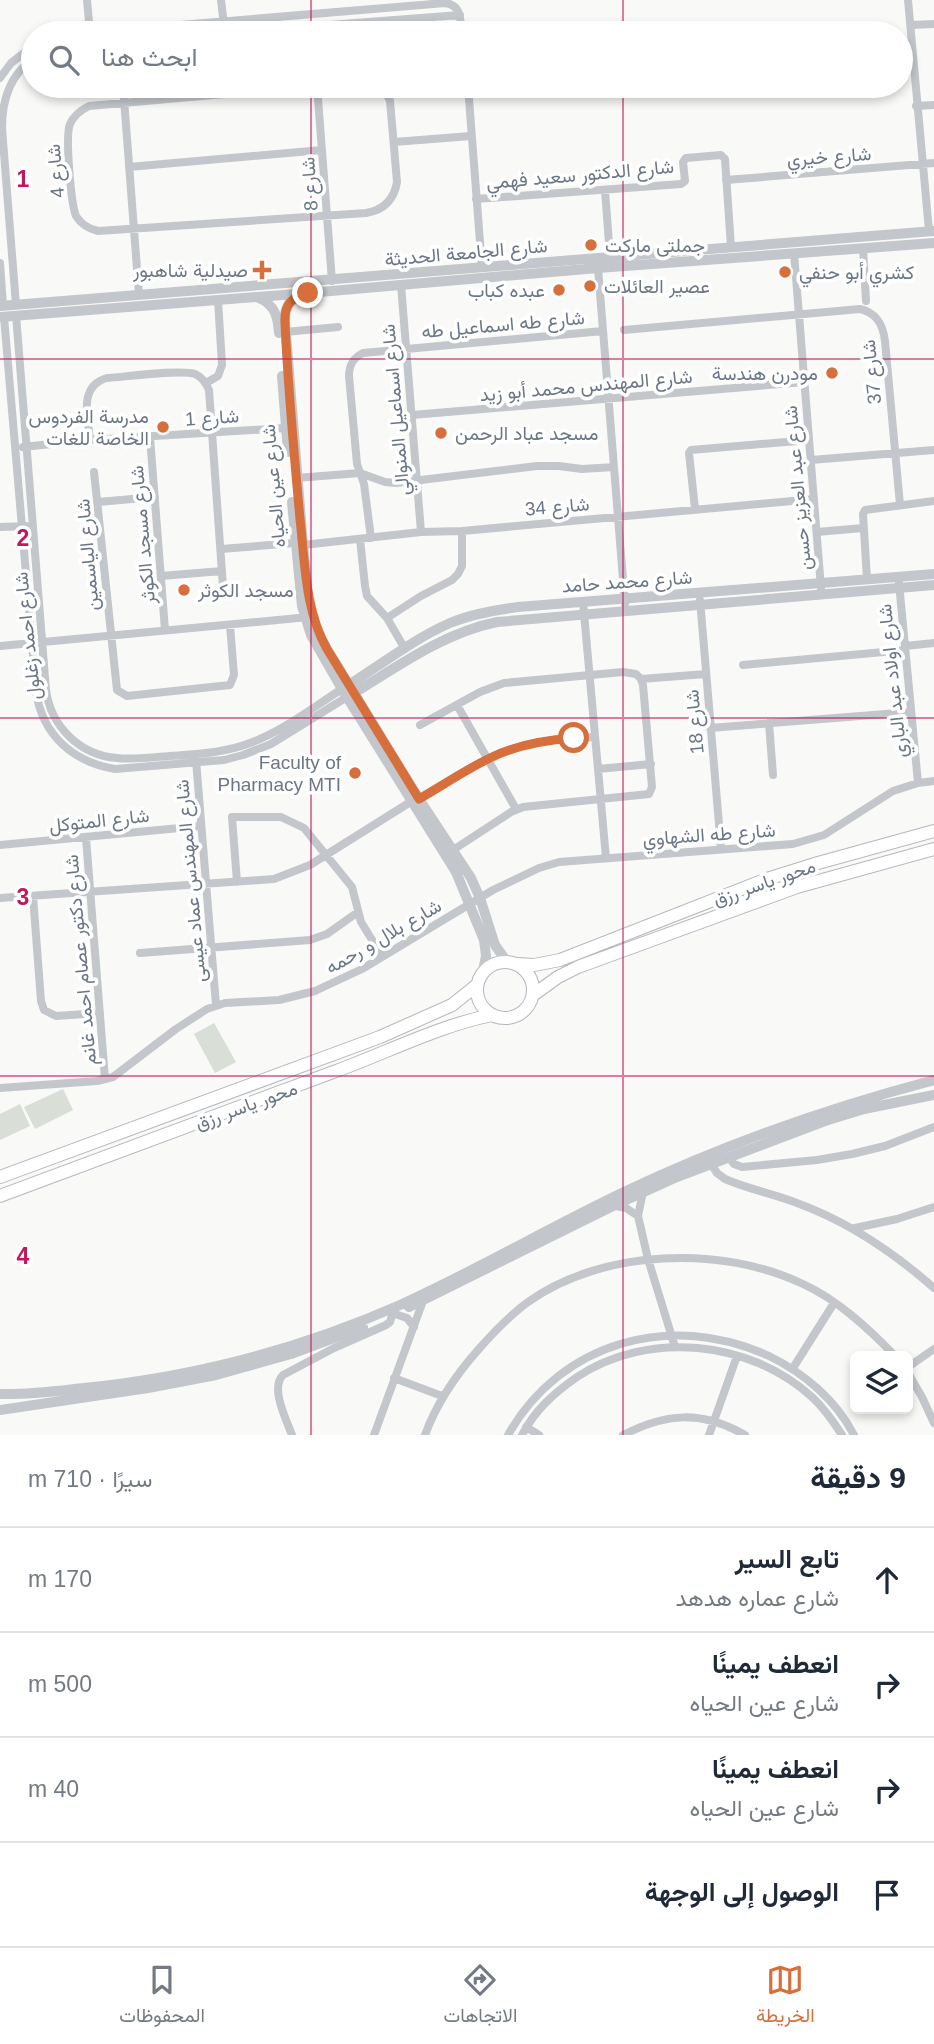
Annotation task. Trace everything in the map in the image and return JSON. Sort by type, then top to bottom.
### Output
[{"type":"main road","name":"محور ياسر رزق","points":[[512,963],[534,965],[560,960],[766,879],[934,831]]},
{"type":"main road","name":"محور ياسر رزق","points":[[533,995],[578,967],[772,896],[934,849]]},
{"type":"main road","points":[[496,963],[512,963],[525,970],[531,979],[533,995],[526,1009],[518,1015],[502,1018],[492,1015],[481,1005],[477,996],[477,985],[483,971],[496,963]]},
{"type":"main road","name":"محور ياسر رزق","points":[[0,1177],[380,1037],[452,1005],[477,985]]},
{"type":"main road","name":"محور ياسر رزق","points":[[0,1196],[351,1066],[439,1030],[492,1015]]},
{"type":"street","points":[[87,0],[89,21]]},
{"type":"street","points":[[221,0],[223,21]]},
{"type":"street","points":[[908,0],[911,21]]},
{"type":"street","points":[[235,21],[445,3],[453,5],[461,21]]},
{"type":"street","points":[[389,21],[460,15]]},
{"type":"street","points":[[913,25],[934,24]]},
{"type":"street","points":[[0,78],[11,63],[21,55]]},
{"type":"street","points":[[913,57],[931,231]]},
{"type":"street","name":"شارع احمد زغلول","points":[[21,71],[14,78],[2,107],[3,183],[33,525],[37,643]]},
{"type":"street","points":[[124,98],[139,295]]},
{"type":"street","name":"شارع 4","points":[[172,98],[89,106],[77,114],[69,126],[68,140],[73,205],[77,217],[86,226],[98,231],[379,210],[390,201],[397,182],[389,98]]},
{"type":"street","name":"شارع 8","points":[[317,98],[332,281]]},
{"type":"street","points":[[469,98],[482,268]]},
{"type":"street","points":[[916,106],[934,105]]},
{"type":"street","points":[[394,142],[471,136]]},
{"type":"street","points":[[129,167],[322,150]]},
{"type":"street","name":"شارع الدكتور سعيد فهمي","points":[[476,199],[682,184],[685,180],[684,160],[688,157],[723,155],[726,180]]},
{"type":"street","name":"شارع خيري","points":[[726,180],[934,163]]},
{"type":"street","points":[[726,180],[731,247]]},
{"type":"street","points":[[605,190],[610,257]]},
{"type":"street","name":"شارع الجامعة الحديثة","points":[[2,311],[174,298],[332,281],[598,268],[707,254],[731,247],[931,231]]},
{"type":"street","name":"شارع الجامعة الحديثة","points":[[16,310],[139,295],[218,300],[401,285],[482,268],[610,257],[794,253],[934,243]]},
{"type":"street","points":[[863,248],[866,301]]},
{"type":"street","name":"شارع عبد العزيز حسن","points":[[794,253],[822,594]]},
{"type":"street","name":"شارع احمد زغلول","points":[[0,263],[22,526],[40,678],[57,723],[83,748],[106,757],[196,758],[269,740],[348,691]]},
{"type":"street","points":[[598,268],[626,610]]},
{"type":"street","name":"شارع اسماعيل المنوالي","points":[[401,285],[421,532]]},
{"type":"street","name":"شارع عين الحياه","points":[[299,544],[285,317],[293,298],[308,293]]},
{"type":"street","name":"شارع عين الحياه","points":[[255,297],[268,303],[278,318],[285,428],[309,617],[315,644],[348,691],[452,866],[485,945],[483,971]]},
{"type":"street","points":[[206,383],[218,376],[222,365],[218,300]]},
{"type":"street","name":"شارع 37","points":[[799,313],[860,309],[873,314],[878,320],[885,341],[900,505]]},
{"type":"street","points":[[624,330],[799,313]]},
{"type":"street","points":[[285,332],[338,327]]},
{"type":"street","name":"شارع طه اسماعيل طه","points":[[371,538],[364,484],[356,460],[349,376],[351,365],[358,356],[363,353],[406,348],[603,331]]},
{"type":"street","points":[[90,440],[87,395],[102,379],[189,372],[196,374],[206,383],[213,433],[223,587]]},
{"type":"street","name":"شارع المهندس محمد أبو زيد","points":[[412,415],[805,382]]},
{"type":"street","name":"شارع 1","points":[[15,447],[285,428]]},
{"type":"street","name":"شارع مسجد الكوثر","points":[[150,436],[165,630]]},
{"type":"street","points":[[695,509],[689,453],[691,450],[809,440]]},
{"type":"street","points":[[811,460],[934,450]]},
{"type":"street","points":[[296,478],[360,473],[390,483],[537,466],[582,469],[614,467]]},
{"type":"street","name":"شارع الياسمين","points":[[94,472],[115,686],[120,693],[127,696],[230,685],[234,675],[230,625]]},
{"type":"street","points":[[98,502],[155,497]]},
{"type":"street","name":"شارع 34","points":[[220,549],[461,531],[814,499]]},
{"type":"street","points":[[867,579],[863,528],[863,514],[866,509],[934,501]]},
{"type":"street","points":[[0,527],[33,525]]},
{"type":"street","points":[[817,532],[863,528]]},
{"type":"street","points":[[387,618],[458,574],[462,566],[461,531]]},
{"type":"street","points":[[360,539],[366,592],[370,601],[387,618],[405,649]]},
{"type":"street","points":[[161,576],[222,571]]},
{"type":"street","name":"شارع محمد حامد","points":[[348,691],[440,641],[497,622],[625,599],[934,573]]},
{"type":"street","name":"شارع اولاد عبد الباري","points":[[898,577],[918,783]]},
{"type":"street","name":"شارع محمد حامد","points":[[348,691],[435,630],[478,614],[518,607],[626,610],[934,585]]},
{"type":"street","name":"شارع 18","points":[[699,593],[721,848]]},
{"type":"street","points":[[583,608],[606,858]]},
{"type":"street","points":[[0,646],[309,617]]},
{"type":"street","points":[[743,665],[934,643]]},
{"type":"street","points":[[420,725],[480,692],[505,683],[630,672],[641,679],[706,674]]},
{"type":"street","points":[[453,850],[516,809],[530,805],[649,794],[653,787],[641,679]]},
{"type":"street","points":[[457,705],[516,809]]},
{"type":"street","points":[[710,728],[911,712]]},
{"type":"street","points":[[769,723],[773,775]]},
{"type":"street","points":[[0,898],[261,881],[286,876],[310,865],[488,758],[539,742],[595,737]]},
{"type":"street","name":"شارع المهندس عماد عيسى","points":[[196,758],[216,1005]]},
{"type":"street","points":[[598,769],[651,764]]},
{"type":"street","name":"شارع طه الشهاوي","points":[[480,898],[539,868],[559,862],[793,844],[809,840],[838,827],[893,791],[934,781]]},
{"type":"street","name":"شارع عين الحياه","points":[[415,800],[471,878],[495,945],[500,954],[512,963]]},
{"type":"street","points":[[237,882],[231,819],[234,816],[281,817],[290,820],[304,828],[352,887],[363,927],[382,956]]},
{"type":"street","name":"شارع المتوكل","points":[[0,845],[201,826]]},
{"type":"street","name":"شارع دكتور عصام احمد غانم","points":[[86,838],[105,1079]]},
{"type":"street","points":[[33,896],[41,1001],[44,1010],[56,1016],[100,1013]]},
{"type":"street","name":"شارع بلال و رحمه","points":[[0,1088],[105,1079],[120,1073],[176,1029],[216,1005],[279,1000],[315,991],[342,980],[480,898]]},
{"type":"street","points":[[140,953],[316,938],[327,934],[358,912]]},
{"type":"street","points":[[2,1395],[69,1390],[161,1378],[238,1361],[313,1338],[406,1301],[628,1190],[708,1154],[822,1112],[934,1080]]},
{"type":"street","points":[[292,1435],[277,1390],[279,1379],[333,1344],[643,1192],[844,1114],[934,1095]]},
{"type":"street","points":[[728,1157],[734,1164],[746,1167],[817,1160],[886,1146],[934,1127]]},
{"type":"street","points":[[711,1164],[725,1180],[797,1203],[855,1228],[886,1248],[934,1288]]},
{"type":"street","points":[[643,1192],[638,1216],[675,1347]]},
{"type":"street","points":[[613,1206],[626,1208],[638,1216]]},
{"type":"street","points":[[855,1228],[934,1208]]},
{"type":"street","points":[[425,1435],[442,1396],[462,1368],[528,1302],[574,1278],[648,1259],[697,1259],[755,1267],[804,1284],[856,1319],[890,1351]]},
{"type":"street","points":[[374,1435],[424,1301]]},
{"type":"street","points":[[793,1368],[834,1303]]},
{"type":"street","points":[[394,1314],[407,1318],[414,1327]]},
{"type":"street","points":[[508,1435],[537,1394],[564,1372],[597,1352],[642,1338],[671,1334],[706,1337],[752,1348],[793,1368],[838,1410],[854,1435]]},
{"type":"street","points":[[0,1410],[187,1381],[333,1344]]},
{"type":"street","points":[[539,1435],[524,1431],[542,1406],[560,1389],[603,1362],[636,1352],[675,1347],[710,1349],[772,1370],[811,1396],[842,1435]]},
{"type":"street","points":[[913,1364],[934,1349]]},
{"type":"street","points":[[597,1352],[603,1362]]},
{"type":"street","points":[[709,1435],[737,1356]]},
{"type":"street","points":[[394,1378],[442,1396]]},
{"type":"street","points":[[913,1382],[934,1423]]},
{"type":"street","points":[[623,1435],[666,1418],[690,1417],[714,1421],[744,1435]]},
{"type":"shaded area","points":[[214,1023],[236,1062],[215,1073],[194,1034]]},
{"type":"shaded area","points":[[63,1089],[73,1110],[35,1129],[24,1107]]},
{"type":"shaded area","points":[[20,1104],[30,1126],[0,1140],[0,1114]]},
{"type":"place","name":"جملتى ماركت","points":[[591,245]]},
{"type":"place","name":"صيدلية شاهبور","points":[[262,270]]},
{"type":"place","name":"كشري أبو حنفي","points":[[785,272]]},
{"type":"place","name":"عصير العائلات","points":[[590,286]]},
{"type":"place","name":"عبده كباب","points":[[559,290]]},
{"type":"place","name":"مودرن هندسة","points":[[832,373]]},
{"type":"place","name":"مدرسة الفردوس الخاصة للغات","points":[[163,427]]},
{"type":"place","name":"مسجد عباد الرحمن","points":[[441,433]]},
{"type":"place","name":"مسجد الكوثر","points":[[184,590]]},
{"type":"place","name":"Faculty of Pharmacy MTI","points":[[355,773]]},
{"type":"route","points":[[308,293],[289,302],[285,323],[296,478],[310,605],[316,628],[327,649],[419,799],[488,758],[539,742],[574,738]]}]
